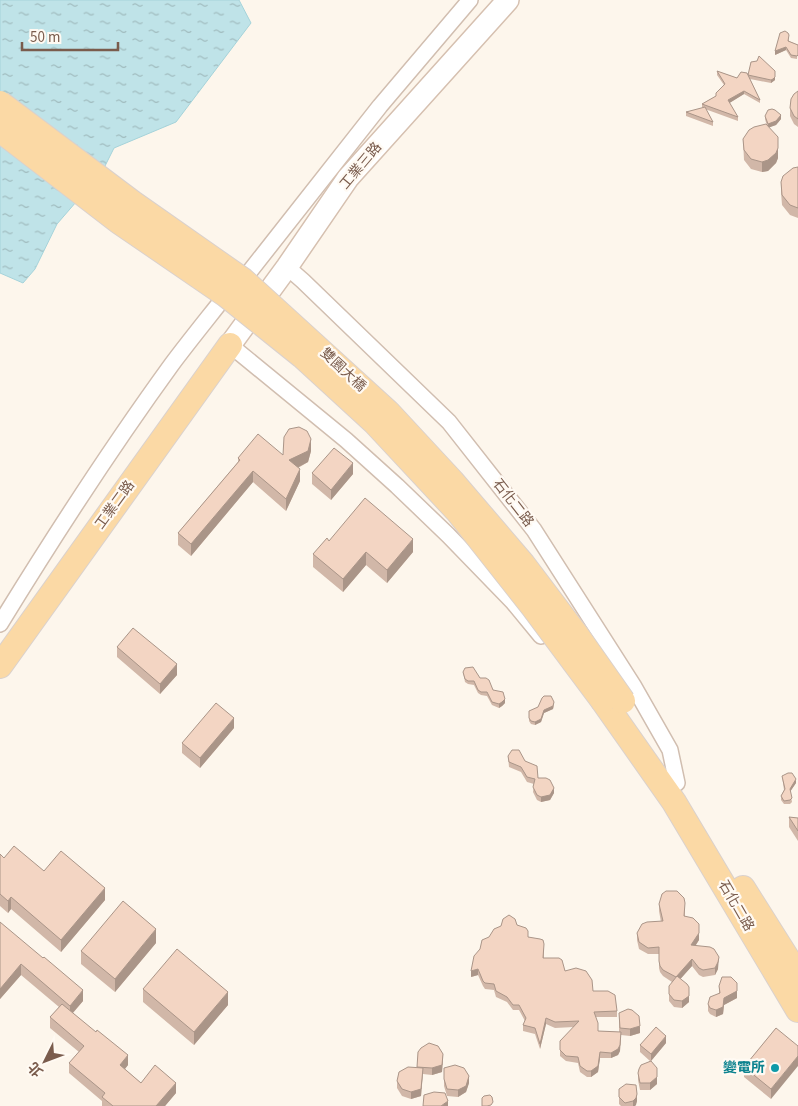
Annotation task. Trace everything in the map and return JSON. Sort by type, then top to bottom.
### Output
[{"type":"main road","name":"雙園大橋","points":[[0,103],[133,203],[388,412],[452,481],[523,564],[576,634],[613,701]]},
{"type":"main road","name":"雙園大橋","points":[[0,130],[118,221],[235,287]]},
{"type":"main road","name":"工業二路","points":[[0,666],[230,345]]},
{"type":"main road","name":"石化二路","points":[[613,701],[798,975]]},
{"type":"main road","name":"石化二路","points":[[676,792],[798,1010]]},
{"type":"street","points":[[0,624],[33,571],[173,364],[380,106],[470,0]]},
{"type":"street","name":"工業三路","points":[[230,345],[287,267],[348,178],[508,0]]},
{"type":"street","name":"石化二路","points":[[287,267],[449,422],[534,530],[633,685],[670,750],[676,792]]},
{"type":"street","name":"石化二路","points":[[230,345],[346,440],[448,535],[513,602],[566,665],[634,764],[676,792]]},
{"type":"water","points":[[0,0],[239,0],[251,23],[176,122],[114,148],[102,172],[57,224],[35,269],[23,283],[0,273]]},
{"type":"building","points":[[785,31],[789,35],[788,41],[798,45],[797,56],[791,55],[786,47],[775,51],[780,33]]},
{"type":"building","points":[[759,56],[775,71],[773,79],[748,75],[751,62],[757,61]]},
{"type":"building","points":[[717,71],[737,78],[741,72],[747,73],[760,100],[744,91],[728,100],[738,117],[702,104],[716,96],[716,93],[725,84]]},
{"type":"building","points":[[798,91],[798,119],[790,108],[791,99]]},
{"type":"building","points":[[705,107],[713,122],[686,112]]},
{"type":"building","points":[[772,109],[781,115],[776,121],[768,124],[765,116],[768,110]]},
{"type":"building","points":[[766,124],[778,137],[778,148],[776,153],[768,160],[762,162],[751,159],[744,150],[743,139],[749,130]]},
{"type":"building","points":[[798,167],[798,208],[790,205],[782,195],[781,182],[783,176],[793,168]]},
{"type":"building","points":[[299,427],[307,431],[311,439],[308,451],[289,460],[300,469],[286,499],[253,471],[191,544],[178,533],[240,460],[238,458],[258,434],[283,455],[284,437],[289,429]]},
{"type":"building","points":[[334,448],[353,463],[331,490],[312,473]]},
{"type":"building","points":[[365,498],[413,539],[387,570],[366,552],[343,579],[313,554],[327,538],[329,541]]},
{"type":"building","points":[[133,628],[177,664],[160,684],[117,647]]},
{"type":"building","points":[[473,667],[480,678],[489,680],[493,690],[503,692],[505,699],[502,702],[499,704],[492,702],[487,692],[481,692],[474,681],[465,679],[463,672],[465,668]]},
{"type":"building","points":[[544,696],[551,696],[554,702],[553,706],[544,710],[541,719],[535,722],[531,721],[529,711],[538,707]]},
{"type":"building","points":[[216,703],[234,718],[200,758],[182,743]]},
{"type":"building","points":[[512,750],[519,750],[525,761],[537,766],[538,778],[550,780],[554,788],[550,795],[541,797],[537,795],[533,787],[535,779],[527,777],[521,767],[509,762],[508,756]]},
{"type":"building","points":[[792,773],[796,779],[790,789],[792,798],[784,801],[781,796],[785,789],[782,776]]},
{"type":"building","points":[[789,817],[798,818],[798,831]]},
{"type":"building","points":[[14,846],[44,871],[61,851],[105,888],[61,940],[11,897],[8,901],[0,894],[0,854],[4,858]]},
{"type":"building","points":[[666,891],[677,891],[684,898],[684,916],[693,918],[699,924],[699,933],[691,945],[714,949],[719,957],[715,968],[703,970],[692,959],[676,977],[663,970],[660,966],[659,947],[648,948],[639,942],[637,933],[642,924],[663,921],[659,904],[662,894]]},
{"type":"building","points":[[123,901],[156,929],[115,979],[81,951]]},
{"type":"building","points":[[509,915],[515,919],[517,925],[526,928],[528,937],[543,940],[543,958],[559,958],[562,960],[565,971],[576,968],[586,971],[592,980],[593,991],[608,991],[615,995],[617,1011],[594,1012],[598,1023],[598,1031],[621,1032],[620,1045],[618,1049],[611,1053],[600,1052],[598,1066],[591,1071],[587,1071],[580,1066],[578,1057],[566,1056],[560,1050],[560,1041],[579,1021],[555,1022],[546,1018],[540,1044],[535,1028],[523,1025],[526,1018],[519,1005],[513,1005],[507,997],[496,991],[494,984],[485,983],[478,969],[471,971],[474,956],[480,949],[482,940],[489,937],[494,929],[501,926],[503,919]]},
{"type":"building","points":[[0,922],[83,990],[70,1006],[21,964],[0,989]]},
{"type":"building","points":[[177,949],[228,992],[194,1032],[143,989]]},
{"type":"building","points":[[677,976],[689,987],[689,996],[682,1001],[674,1000],[669,994],[669,986]]},
{"type":"building","points":[[722,977],[731,977],[737,983],[737,991],[724,998],[723,1007],[716,1010],[710,1008],[708,1004],[710,997],[720,993],[719,986]]},
{"type":"building","points":[[62,1004],[128,1055],[120,1065],[141,1083],[155,1065],[176,1083],[156,1106],[113,1106],[102,1097],[105,1093],[69,1063],[84,1046],[50,1017]]},
{"type":"building","points":[[628,1009],[639,1016],[640,1026],[630,1029],[620,1028],[619,1013]]},
{"type":"building","points":[[656,1027],[666,1036],[651,1054],[640,1045]]},
{"type":"building","name":"變電所","points":[[776,1028],[798,1046],[798,1056],[771,1089],[744,1067]]},
{"type":"building","points":[[429,1043],[438,1046],[443,1054],[442,1065],[432,1068],[417,1067],[418,1052]]},
{"type":"building","points":[[651,1061],[657,1068],[657,1077],[650,1083],[640,1083],[638,1073],[641,1065]]},
{"type":"building","points":[[455,1065],[464,1068],[469,1076],[466,1086],[458,1090],[447,1089],[444,1079],[444,1068]]},
{"type":"building","points":[[408,1067],[423,1068],[421,1089],[411,1092],[402,1089],[397,1081],[399,1072]]},
{"type":"building","points":[[626,1084],[636,1085],[637,1094],[633,1101],[625,1103],[619,1097],[619,1089]]},
{"type":"building","points":[[434,1092],[445,1093],[448,1101],[441,1106],[423,1106],[424,1095]]},
{"type":"building","points":[[490,1095],[493,1102],[491,1105],[482,1106],[482,1098]]},
{"type":"place","name":"變電所","points":[[775,1068]]}]
